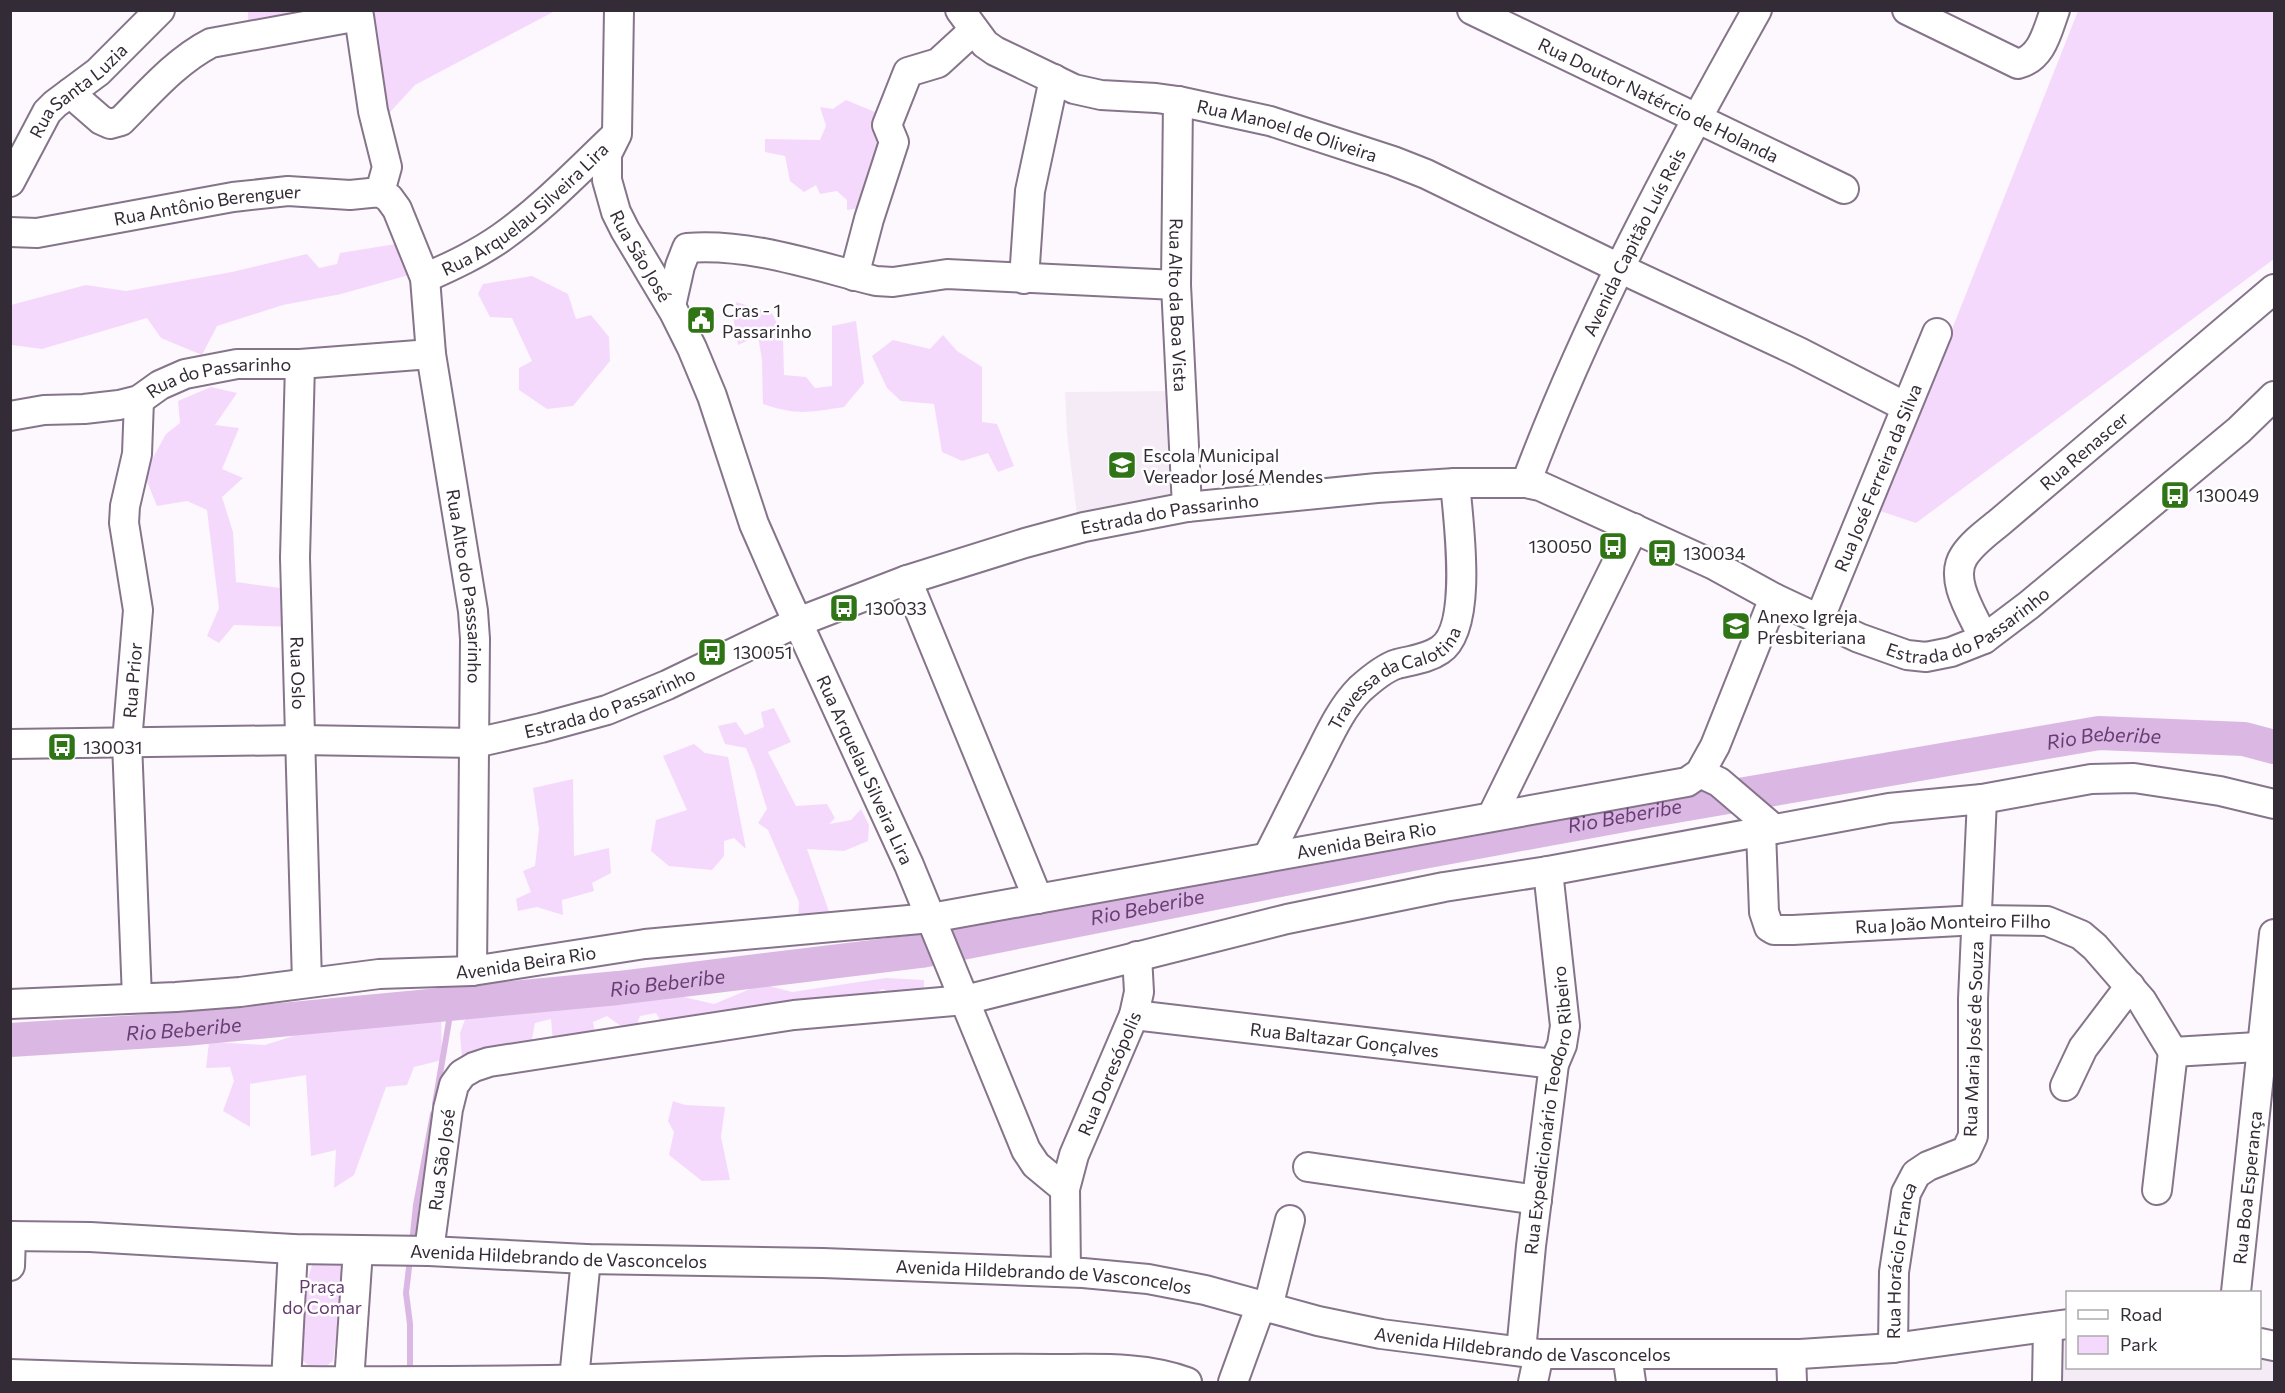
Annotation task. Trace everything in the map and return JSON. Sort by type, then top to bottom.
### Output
[{"type":"street","name":"Rua Santa Luzia","points":[[10,182],[47,112],[98,72],[160,10]]},
{"type":"street","name":"Rua São José","points":[[619,10],[617,134],[607,154],[607,180],[616,212],[671,306],[703,375],[754,524],[798,622]]},
{"type":"street","name":"Rua Doutor Natércio de Holanda","points":[[1472,10],[1844,189]]},
{"type":"street","name":"Avenida Capitão Luís Reis","points":[[1526,483],[1573,363],[1619,268],[1696,119],[1757,10]]},
{"type":"street","points":[[1906,10],[2018,64],[2036,55],[2055,10]]},
{"type":"street","points":[[70,93],[101,120],[110,124],[121,121],[195,51],[211,43],[359,16],[373,111],[387,166],[388,200]]},
{"type":"street","points":[[854,276],[869,219],[894,142],[887,125],[908,72],[938,63],[967,20]]},
{"type":"street","name":"Rua Manoel de Oliveira","points":[[967,20],[985,44],[994,51],[1074,89],[1101,95],[1178,101],[1270,121],[1426,174],[1799,352],[1906,407]]},
{"type":"street","points":[[1024,279],[1030,191],[1054,79]]},
{"type":"street","name":"Rua Alto da Boa Vista","points":[[1178,101],[1176,285],[1187,507]]},
{"type":"street","name":"Rua Arquelau Silveira Lira","points":[[425,278],[468,258],[530,216],[617,134]]},
{"type":"street","name":"Rua Antônio Berenguer","points":[[10,232],[37,233],[233,197],[288,191],[388,200]]},
{"type":"street","name":"Rua Alto do Passsarinho","points":[[388,200],[425,278],[431,354],[473,611],[475,743],[472,971]]},
{"type":"street","points":[[671,306],[680,266],[687,248],[708,247],[752,251],[876,281],[893,282],[947,274],[1176,285]]},
{"type":"street","name":"Rua Renascer","points":[[1984,639],[1960,586],[1959,569],[1963,557],[2001,520],[2274,289]]},
{"type":"street","name":"Rua José Ferreira da Silva","points":[[1819,620],[1937,333]]},
{"type":"street","name":"Rua do Passarinho","points":[[10,416],[44,410],[102,408],[139,400],[160,385],[185,374],[216,367],[237,364],[300,364],[431,354]]},
{"type":"street","name":"Rua Oslo","points":[[300,364],[295,558],[307,981]]},
{"type":"street","name":"Estrada do Passarinho","points":[[10,744],[301,740],[475,743],[607,710],[667,685],[798,622],[907,580],[1074,530],[1187,507],[1377,488],[1455,483],[1526,483],[1540,486],[1714,565],[1774,598],[1859,638],[1907,655],[1926,657],[1951,652],[1984,639],[2238,430],[2274,396]]},
{"type":"street","name":"Rua Prior","points":[[137,998],[128,742],[138,610],[124,523],[125,506],[137,454],[139,400]]},
{"type":"street","name":"Travessa da Calotina","points":[[1268,856],[1346,705],[1377,675],[1394,665],[1428,657],[1442,650],[1448,643],[1457,617],[1462,576],[1455,483]]},
{"type":"street","points":[[1492,816],[1634,528]]},
{"type":"street","points":[[907,580],[1038,899]]},
{"type":"street","points":[[1765,826],[1704,778],[1774,598]]},
{"type":"street","name":"Rua Arquelau Silveira Lira","points":[[798,622],[933,926],[1026,1150],[1036,1165],[1065,1190]]},
{"type":"street","name":"Avenida Beira Rio","points":[[10,1004],[240,992],[307,981],[379,974],[472,971],[645,944],[933,926],[1038,899],[1704,778]]},
{"type":"street","points":[[960,992],[1052,979],[1287,919],[1444,887],[1548,871],[1765,826],[1889,808],[1982,799],[2091,779],[2134,778],[2220,791],[2274,804]]},
{"type":"street","name":"Rua Maria José de Souza","points":[[1916,1174],[1928,1166],[1966,1151],[1973,1136],[1973,999],[1982,799]]},
{"type":"street","name":"Rua João Monteiro Filho","points":[[1765,826],[1764,912],[1766,923],[1774,930],[1978,920],[2047,921],[2081,935],[2095,946],[2130,986],[2156,1021],[2173,1052]]},
{"type":"street","name":"Rua Expedicionário Teodoro Ribeiro","points":[[1533,1383],[1530,1352],[1537,1200],[1554,1064],[1562,1045],[1565,1026],[1548,871]]},
{"type":"street","name":"Rua Boa Esperança","points":[[2236,1291],[2269,1046],[2274,933]]},
{"type":"street","name":"Rua Doresópolis","points":[[1065,1190],[1074,1155],[1134,1015],[1139,992],[1137,956]]},
{"type":"street","points":[[2066,1086],[2083,1048],[2130,986]]},
{"type":"street","name":"Rua São José","points":[[418,1251],[454,1085],[462,1074],[474,1066],[748,1022],[960,992]]},
{"type":"street","name":"Rua Baltazar Gonçalves","points":[[1134,1015],[1554,1064]]},
{"type":"street","points":[[2157,1190],[2173,1052],[2269,1046]]},
{"type":"street","points":[[1308,1167],[1537,1200]]},
{"type":"street","name":"Rua Horácio Franca","points":[[1893,1348],[1894,1272],[1906,1193],[1916,1174]]},
{"type":"street","points":[[1065,1190],[1066,1272]]},
{"type":"street","points":[[1233,1383],[1264,1306],[1290,1220]]},
{"type":"street","points":[[10,1266],[11,1236]]},
{"type":"street","name":"Avenida Hildebrando de Vasconcelos","points":[[11,1236],[90,1237],[293,1250],[418,1251],[586,1259],[823,1263],[1066,1272],[1148,1279],[1205,1290],[1318,1321],[1381,1334],[1530,1352],[1791,1354],[1893,1348],[2058,1326]]},
{"type":"street","points":[[286,1382],[293,1250]]},
{"type":"street","points":[[349,1382],[358,1250]]},
{"type":"street","points":[[560,1380],[586,1259]]},
{"type":"street","points":[[2047,1383],[2058,1326]]},
{"type":"street","points":[[1627,1354],[1630,1383]]},
{"type":"street","points":[[1791,1354],[1792,1383]]},
{"type":"street","points":[[10,1374],[286,1382],[385,1382],[604,1380],[713,1373],[988,1368],[1123,1370],[1158,1374],[1187,1383]]},
{"type":"shaded area","name":"Escola Municipal Vereador José Mendes","points":[[1172,391],[1173,497],[1077,515],[1067,434],[1065,392]]},
{"type":"shaded area","points":[[2066,1332],[2066,1369],[2261,1369],[2261,1352],[2274,1355],[2274,1382],[2037,1382],[2042,1334]]},
{"type":"green space","points":[[248,11],[555,11],[415,85],[380,123],[359,16],[248,27]]},
{"type":"green space","points":[[2078,11],[2274,11],[2274,259],[1916,523],[1880,511]]},
{"type":"green space","points":[[846,100],[882,115],[887,143],[860,208],[847,210],[847,200],[837,191],[820,194],[816,185],[804,192],[790,181],[785,156],[765,152],[765,139],[820,140],[826,126],[820,107],[833,109]]},
{"type":"green space","points":[[402,243],[416,273],[341,294],[283,305],[217,326],[202,355],[161,338],[147,318],[42,349],[11,343],[11,305],[86,285],[126,291],[232,272],[307,254],[319,268],[337,264],[340,253]]},
{"type":"green space","points":[[532,276],[568,294],[576,319],[591,315],[609,337],[610,361],[573,406],[547,409],[519,390],[519,368],[532,361],[512,318],[490,317],[478,294],[483,284]]},
{"type":"green space","points":[[736,302],[772,313],[783,337],[784,375],[806,377],[815,388],[832,386],[832,326],[856,321],[864,383],[844,407],[795,412],[763,404],[762,360],[758,336],[738,345],[733,316]]},
{"type":"green space","points":[[943,335],[957,351],[982,367],[982,422],[997,424],[1014,466],[998,472],[988,453],[962,461],[942,452],[934,404],[901,401],[887,388],[872,356],[893,340],[930,349]]},
{"type":"green space","points":[[211,387],[237,393],[215,425],[239,428],[222,469],[243,478],[222,497],[233,532],[236,582],[288,589],[297,627],[234,625],[219,643],[207,636],[219,608],[207,510],[187,501],[157,506],[144,474],[166,434],[180,423],[178,401]]},
{"type":"green space","points":[[774,708],[791,742],[768,752],[796,806],[827,804],[835,818],[829,824],[851,820],[861,809],[869,825],[868,841],[844,851],[807,849],[832,920],[798,920],[799,902],[768,830],[758,823],[767,809],[746,748],[725,744],[718,726],[736,722],[745,735],[764,727],[761,712]]},
{"type":"green space","points":[[694,744],[705,753],[728,757],[746,849],[734,838],[724,841],[724,856],[712,870],[669,866],[651,851],[656,820],[687,810],[663,756]]},
{"type":"green space","points":[[573,779],[574,856],[609,848],[611,873],[592,883],[594,891],[562,900],[563,915],[537,907],[518,911],[516,899],[531,892],[523,871],[535,866],[539,829],[533,788]]},
{"type":"green space","points":[[886,978],[924,980],[924,990],[901,997],[882,989],[866,1002],[666,1030],[656,1013],[640,1016],[633,1035],[607,1016],[593,1022],[597,1045],[553,1043],[551,1019],[535,1023],[530,1050],[462,1059],[460,1033],[469,1009],[562,1004],[671,994],[714,1004],[762,984],[792,992]]},
{"type":"green space","points":[[441,1011],[442,1060],[414,1067],[407,1085],[386,1087],[354,1175],[334,1188],[336,1150],[311,1156],[306,1075],[250,1084],[250,1127],[223,1111],[234,1081],[230,1067],[206,1068],[209,1042],[265,1045],[328,1025]]},
{"type":"green space","points":[[673,1101],[685,1105],[725,1107],[721,1137],[730,1180],[702,1181],[669,1155],[674,1132],[668,1121]]},
{"type":"green space","name":"Praça do Comar","points":[[345,1260],[333,1361],[326,1366],[310,1367],[301,1359],[304,1292],[313,1262]]},
{"type":"waterway","name":"Rio Beberibe","points":[[10,1040],[185,1029],[618,988],[921,951],[1417,853],[2099,733],[2244,739],[2274,747]]},
{"type":"waterway","points":[[435,1104],[452,1003]]},
{"type":"waterway","points":[[412,1243],[416,1205],[433,1114]]},
{"type":"waterway","points":[[410,1259],[406,1293],[410,1324],[410,1366]]},
{"type":"place","name":"Cras - 1 Passarinho","points":[[701,320]]},
{"type":"place","name":"Escola Municipal Vereador José Mendes","points":[[1122,465]]},
{"type":"place","name":"130049","points":[[2175,495]]},
{"type":"place","name":"130050","points":[[1613,546]]},
{"type":"place","name":"130034","points":[[1662,553]]},
{"type":"place","name":"130033","points":[[844,608]]},
{"type":"place","name":"Anexo Igreja Presbiteriana","points":[[1736,626]]},
{"type":"place","name":"130051","points":[[712,652]]},
{"type":"place","name":"130031","points":[[62,747]]}]
